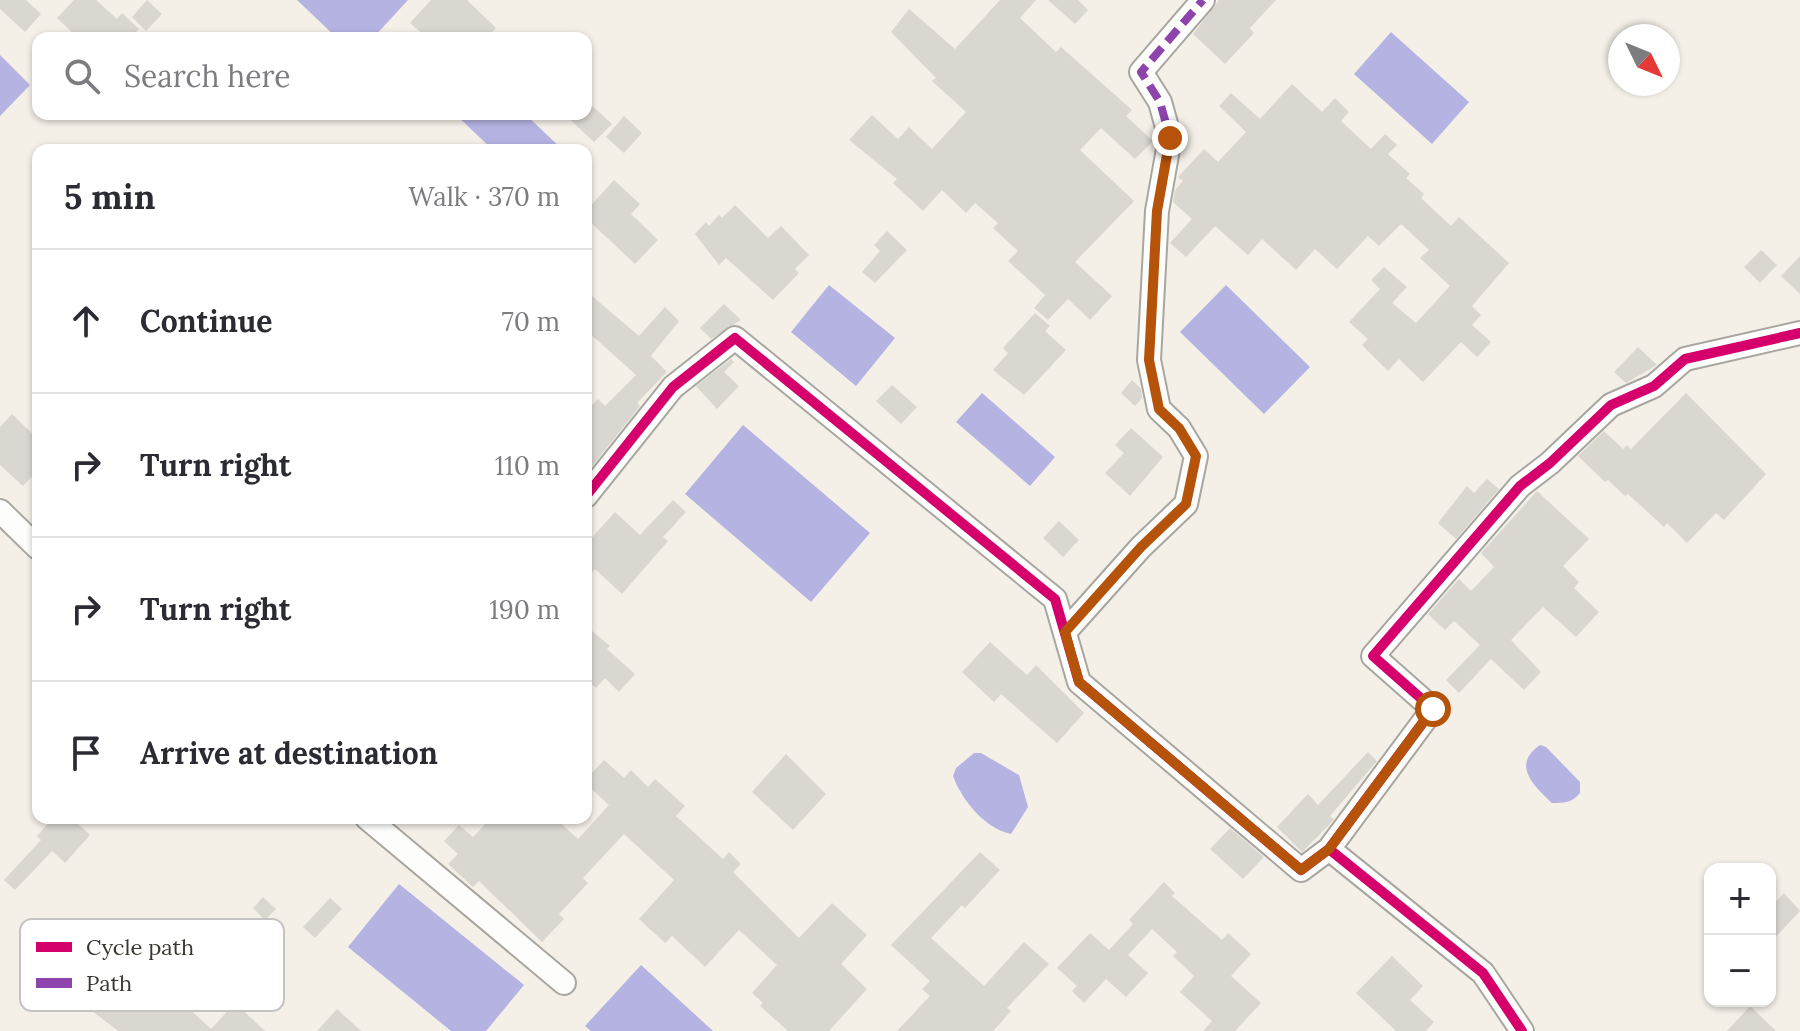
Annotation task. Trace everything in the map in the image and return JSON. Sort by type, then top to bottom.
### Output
[{"type":"street","points":[[1065,632],[1141,547],[1186,504],[1196,456],[1179,428],[1159,409],[1149,360],[1157,211],[1170,138],[1160,102],[1141,72],[1203,0]]},
{"type":"street","points":[[592,488],[673,387],[735,338],[1055,599],[1079,682],[1301,870],[1329,849],[1433,709],[1373,656],[1520,486],[1550,463],[1611,405],[1654,386],[1685,359],[1800,333]]},
{"type":"street","points":[[0,511],[32,542]]},
{"type":"street","points":[[374,824],[564,983]]},
{"type":"street","points":[[1329,849],[1483,973],[1522,1031]]},
{"type":"water","points":[[297,0],[408,0],[379,32],[331,32]]},
{"type":"water","points":[[1391,32],[1469,102],[1432,144],[1354,74]]},
{"type":"water","points":[[0,55],[30,85],[0,116]]},
{"type":"water","points":[[461,120],[531,120],[557,144],[487,144]]},
{"type":"water","points":[[829,285],[895,338],[856,386],[791,332]]},
{"type":"water","points":[[1226,285],[1310,367],[1264,414],[1180,332]]},
{"type":"water","points":[[982,393],[1055,457],[1030,486],[956,422]]},
{"type":"water","points":[[743,425],[870,533],[811,602],[685,494]]},
{"type":"water","points":[[1540,745],[1546,747],[1580,782],[1580,793],[1574,799],[1552,803],[1528,775],[1527,760]]},
{"type":"water","points":[[974,753],[981,753],[1019,775],[1028,807],[1011,834],[983,819],[957,785],[953,776],[956,768]]},
{"type":"water","points":[[399,884],[524,985],[486,1031],[451,1031],[348,947]]},
{"type":"water","points":[[641,965],[713,1031],[591,1031],[585,1026]]},
{"type":"building","points":[[0,0],[26,0],[41,14],[25,32],[0,9]]},
{"type":"building","points":[[74,0],[96,0],[117,19],[122,13],[139,29],[136,32],[72,32],[57,18]]},
{"type":"building","points":[[147,0],[162,14],[146,31],[132,17]]},
{"type":"building","points":[[431,0],[467,0],[496,28],[492,32],[420,32],[410,23]]},
{"type":"building","points":[[1000,0],[1036,0],[1020,18],[1056,52],[1061,47],[1132,110],[1126,116],[1153,141],[1135,159],[1101,128],[1080,150],[1134,201],[1075,262],[1112,296],[1090,320],[1068,299],[1048,320],[1034,308],[1045,295],[1008,261],[1018,251],[993,228],[998,223],[975,203],[966,213],[942,190],[923,211],[893,183],[897,179],[849,140],[872,115],[898,139],[909,127],[932,149],[966,112],[932,81],[936,78],[891,32],[909,9],[955,49]]},
{"type":"building","points":[[1048,0],[1078,0],[1088,10],[1075,24]]},
{"type":"building","points":[[1219,0],[1276,0],[1250,28],[1254,33],[1225,64],[1193,34]]},
{"type":"building","points":[[1292,84],[1322,112],[1335,98],[1349,112],[1341,121],[1371,149],[1385,134],[1397,145],[1388,154],[1410,174],[1406,178],[1424,194],[1421,198],[1451,226],[1459,217],[1509,263],[1472,306],[1481,315],[1472,325],[1491,342],[1477,357],[1461,342],[1423,382],[1399,359],[1388,371],[1362,345],[1368,339],[1349,322],[1380,289],[1371,280],[1384,267],[1407,287],[1392,303],[1416,323],[1450,286],[1420,258],[1429,250],[1401,224],[1379,246],[1368,236],[1337,269],[1315,249],[1296,270],[1262,239],[1248,255],[1215,226],[1186,257],[1170,243],[1192,219],[1173,202],[1175,190],[1183,181],[1178,177],[1204,149],[1218,162],[1246,132],[1219,106],[1231,93],[1260,119]]},
{"type":"building","points":[[592,106],[612,124],[594,142],[570,120],[592,120]]},
{"type":"building","points":[[624,116],[642,133],[624,153],[606,137]]},
{"type":"building","points":[[614,180],[640,204],[631,214],[658,240],[635,264],[592,224],[592,204]]},
{"type":"building","points":[[735,205],[768,238],[781,226],[809,255],[795,269],[799,273],[773,300],[726,258],[719,265],[695,234],[706,222],[709,226]]},
{"type":"building","points":[[887,231],[907,250],[875,283],[862,272],[880,251],[874,245]]},
{"type":"building","points":[[1761,250],[1777,265],[1760,283],[1744,267]]},
{"type":"building","points":[[1800,256],[1800,294],[1781,276]]},
{"type":"building","points":[[592,296],[639,336],[665,307],[679,321],[651,356],[667,372],[637,403],[640,406],[592,466],[592,405],[598,399],[605,406],[636,375],[592,335]]},
{"type":"building","points":[[724,304],[741,320],[711,339],[700,328]]},
{"type":"building","points":[[1035,313],[1050,326],[1045,331],[1066,350],[1024,395],[993,370],[1008,353],[1003,348]]},
{"type":"building","points":[[1638,347],[1657,365],[1626,383],[1614,372]]},
{"type":"building","points":[[731,359],[734,362],[724,372],[739,386],[717,409],[696,386]]},
{"type":"building","points":[[1132,380],[1141,389],[1142,398],[1135,406],[1121,393]]},
{"type":"building","points":[[892,385],[917,407],[901,424],[876,401]]},
{"type":"building","points":[[1686,393],[1766,474],[1724,520],[1716,513],[1687,543],[1667,523],[1664,527],[1628,494],[1625,496],[1608,480],[1605,482],[1578,456],[1604,431],[1623,449],[1627,445],[1631,449]]},
{"type":"building","points":[[12,414],[32,433],[32,476],[23,486],[0,465],[0,427]]},
{"type":"building","points":[[1131,428],[1163,457],[1130,496],[1105,473],[1124,453],[1115,445]]},
{"type":"building","points":[[1487,479],[1499,489],[1456,539],[1438,523],[1467,486],[1474,493]]},
{"type":"building","points":[[1537,491],[1589,539],[1563,566],[1579,582],[1574,588],[1599,612],[1576,637],[1543,607],[1511,640],[1541,672],[1524,690],[1491,659],[1459,693],[1446,680],[1480,645],[1454,621],[1445,630],[1428,614],[1459,579],[1471,591],[1494,567],[1481,553]]},
{"type":"building","points":[[673,500],[686,512],[663,537],[668,541],[622,594],[595,569],[592,572],[592,537],[615,512],[640,535]]},
{"type":"building","points":[[1059,521],[1079,540],[1063,557],[1043,538]]},
{"type":"building","points":[[592,631],[635,674],[619,692],[605,678],[596,688],[592,684]]},
{"type":"building","points":[[990,642],[1027,675],[1036,665],[1084,713],[1057,743],[1001,694],[994,702],[962,672]]},
{"type":"building","points":[[1368,752],[1377,761],[1330,816],[1334,819],[1302,852],[1277,827],[1308,794],[1318,805]]},
{"type":"building","points":[[786,754],[826,794],[793,830],[752,792]]},
{"type":"building","points":[[604,760],[624,778],[631,770],[648,787],[655,779],[685,806],[676,816],[723,859],[729,852],[741,864],[733,872],[799,938],[832,903],[867,935],[841,964],[867,989],[829,1031],[788,1031],[760,1006],[763,1003],[752,993],[777,965],[739,930],[705,967],[672,936],[665,943],[639,919],[674,880],[624,834],[583,878],[588,883],[559,914],[564,919],[542,942],[479,881],[473,887],[448,864],[458,854],[444,841],[459,825],[473,837],[485,824],[562,824],[578,839],[609,805],[592,789],[592,773]]},
{"type":"building","points":[[48,824],[78,824],[90,835],[65,863],[52,851],[15,890],[4,880],[41,840],[37,836]]},
{"type":"building","points":[[1230,828],[1264,857],[1243,879],[1210,849]]},
{"type":"building","points":[[980,852],[1000,870],[965,908],[962,905],[931,938],[984,986],[1024,942],[1049,964],[1007,1008],[1011,1011],[993,1031],[897,1031],[930,996],[922,989],[930,981],[891,945]]},
{"type":"building","points":[[1164,882],[1175,893],[1172,896],[1222,940],[1228,933],[1251,954],[1231,976],[1261,1003],[1235,1031],[1203,1031],[1212,1021],[1180,992],[1194,976],[1173,956],[1177,952],[1152,929],[1128,955],[1148,973],[1126,997],[1106,979],[1084,1003],[1072,991],[1077,986],[1057,968],[1090,933],[1109,950],[1133,924],[1129,920]]},
{"type":"building","points":[[1784,893],[1800,911],[1776,937],[1776,935],[1776,902]]},
{"type":"building","points":[[263,897],[276,909],[264,919],[253,908]]},
{"type":"building","points":[[330,898],[342,909],[315,938],[303,927]]},
{"type":"building","points":[[1392,956],[1423,986],[1410,1000],[1434,1022],[1426,1031],[1396,1031],[1356,993]]},
{"type":"building","points":[[1751,1007],[1776,1031],[1727,1031]]},
{"type":"building","points":[[337,1009],[361,1031],[317,1031]]},
{"type":"building","points":[[92,1011],[192,1011],[211,1029],[228,1011],[244,1011],[265,1031],[118,1031]]},
{"type":"marked path","points":[[1065,632],[1141,547],[1186,504],[1196,456],[1179,428],[1159,409],[1149,360],[1157,211],[1170,138],[1160,102],[1141,72],[1203,0]]},
{"type":"cycle path","points":[[1522,1031],[1483,973],[1329,849],[1433,709],[1373,656],[1520,486],[1550,463],[1611,405],[1654,386],[1685,359],[1800,333]]},
{"type":"cycle path","points":[[592,488],[673,387],[735,338],[1055,599],[1079,682],[1301,870],[1329,849]]},
{"type":"route","points":[[1170,138],[1157,211],[1149,360],[1159,409],[1179,428],[1196,456],[1186,504],[1141,547],[1065,632],[1079,682],[1301,870],[1329,849],[1433,709]]}]
